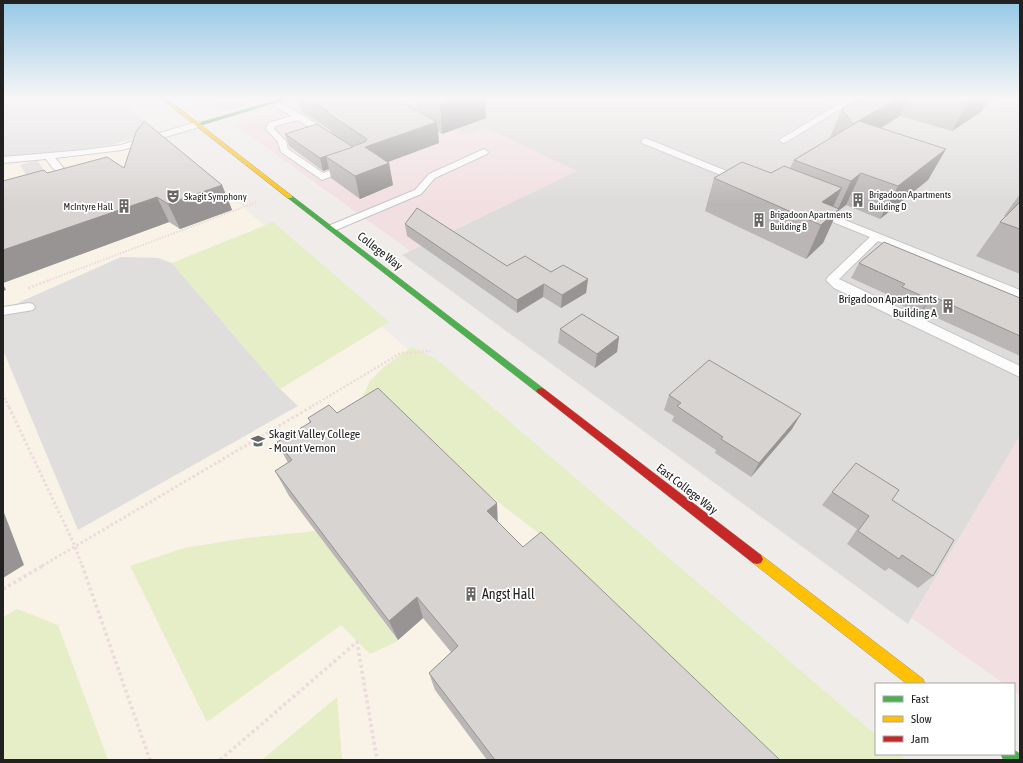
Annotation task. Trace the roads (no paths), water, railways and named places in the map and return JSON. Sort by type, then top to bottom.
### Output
[{"type":"main road","name":"College Way","points":[[211,134],[442,314]]},
{"type":"main road","name":"East College Way","points":[[442,314],[917,683]]},
{"type":"lane","points":[[3,160],[84,153],[122,147],[167,134]]},
{"type":"lane","points":[[275,134],[282,141],[284,150],[322,177],[359,163]]},
{"type":"lane","points":[[324,134],[335,141]]},
{"type":"lane","points":[[783,140],[794,134]]},
{"type":"lane","points":[[645,141],[754,186]]},
{"type":"lane","points":[[115,161],[122,147]]},
{"type":"lane","points":[[332,228],[418,192],[432,176],[484,152]]},
{"type":"lane","points":[[49,156],[60,172],[72,175],[85,172]]},
{"type":"lane","points":[[805,207],[1020,294]]},
{"type":"lane","points":[[877,236],[832,280],[838,285],[1020,372]]},
{"type":"lane","points":[[3,311],[30,307]]},
{"type":"place","name":"Skagit Symphony","points":[[173,196]]},
{"type":"place","name":"Brigadoon Apartments Building D","points":[[858,200]]},
{"type":"place","name":"McIntyre Hall","points":[[124,206]]},
{"type":"place","name":"Brigadoon Apartments Building B","points":[[759,220]]},
{"type":"place","name":"Brigadoon Apartments Building A","points":[[948,306]]},
{"type":"place","name":"Skagit Valley College - Mount Vernon","points":[[258,441]]},
{"type":"place","name":"Angst Hall","points":[[471,594]]}]
